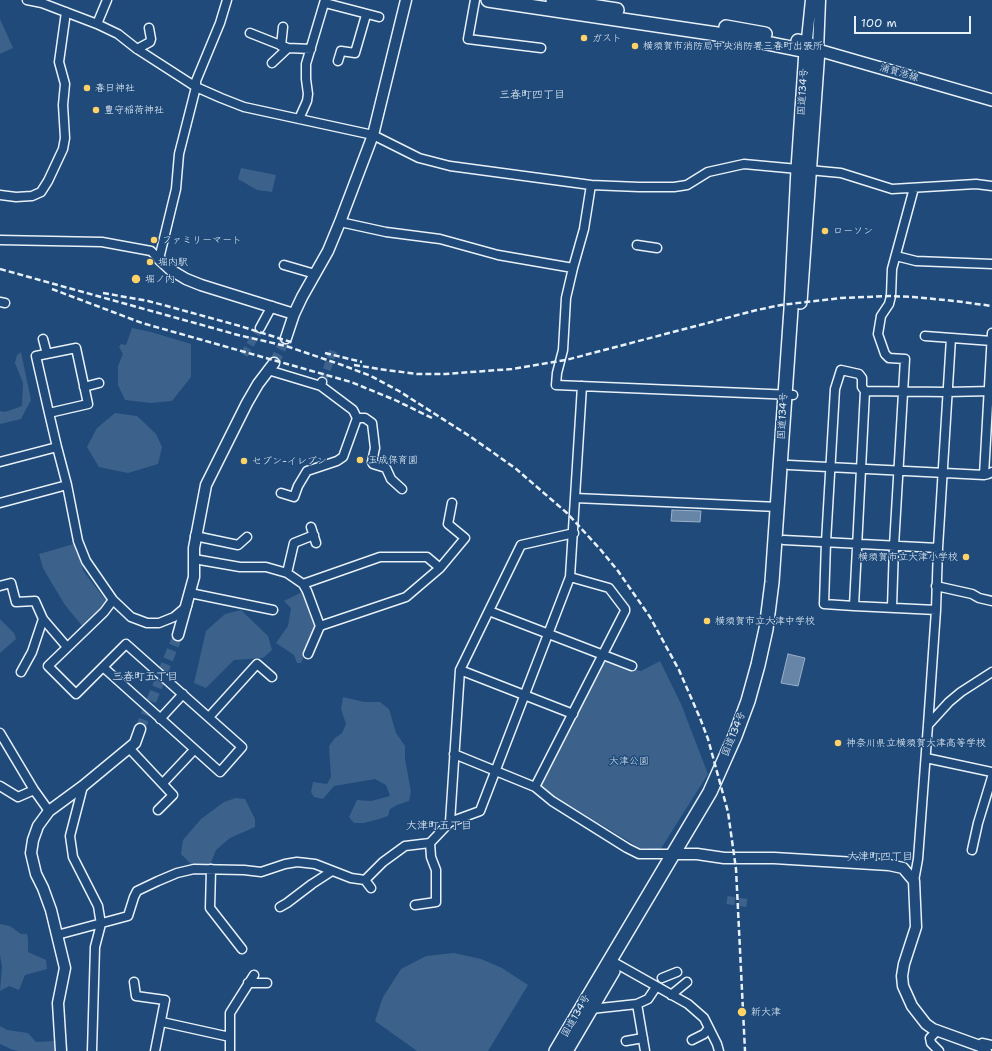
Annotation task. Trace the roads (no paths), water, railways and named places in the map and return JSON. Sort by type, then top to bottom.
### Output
[{"type":"highway","points":[[488,0],[810,48]]},
{"type":"highway","points":[[553,0],[746,30],[810,48]]},
{"type":"highway","name":"国道134号","points":[[566,1051],[617,964],[710,792],[735,736],[748,701],[758,665],[766,629],[772,582],[789,395],[810,48]]},
{"type":"highway","name":"国道134号","points":[[556,1051],[677,854],[718,796],[742,740],[755,704],[766,667],[774,630],[781,582],[789,465],[789,395]]},
{"type":"main road","name":"浦賀港線","points":[[810,48],[992,100]]},
{"type":"street","points":[[27,0],[42,3],[97,24],[118,34],[196,87],[244,107],[373,135],[406,152],[433,162],[591,185],[674,187],[687,185],[708,172],[744,164],[841,173],[892,189],[976,184],[992,186]]},
{"type":"street","points":[[97,24],[107,0]]},
{"type":"street","points":[[158,259],[176,189],[179,154],[196,87],[196,81],[220,23],[226,0]]},
{"type":"street","points":[[286,338],[294,314],[308,284],[328,251],[373,135],[406,0]]},
{"type":"street","points":[[475,0],[468,39],[541,48]]},
{"type":"street","points":[[810,48],[811,0]]},
{"type":"street","points":[[810,48],[820,0]]},
{"type":"street","points":[[299,119],[308,94],[306,64],[325,2],[366,15],[379,17]]},
{"type":"street","points":[[0,195],[16,197],[32,196],[41,192],[48,181],[63,148],[65,138],[63,105],[65,84],[59,62],[66,12]]},
{"type":"street","points":[[338,61],[341,51],[355,54],[366,15]]},
{"type":"street","points":[[272,63],[284,47],[283,27]]},
{"type":"street","points":[[138,49],[150,42],[151,39],[149,28]]},
{"type":"street","points":[[250,33],[284,47],[311,49]]},
{"type":"street","points":[[591,185],[584,229],[566,298],[563,350],[557,373],[556,385],[789,395]]},
{"type":"street","points":[[892,607],[905,359],[889,358],[885,354],[878,334],[881,316],[889,304],[891,296],[892,270],[914,188]]},
{"type":"street","points":[[340,222],[386,232],[440,239],[498,255],[573,268]]},
{"type":"street","points":[[0,240],[102,242],[151,251],[171,270],[186,279],[294,314]]},
{"type":"street","points":[[637,245],[657,248]]},
{"type":"street","points":[[896,256],[916,261],[992,264]]},
{"type":"street","points":[[284,265],[315,274]]},
{"type":"street","points":[[260,328],[272,306]]},
{"type":"street","points":[[789,465],[988,473],[992,334]]},
{"type":"street","points":[[925,336],[992,341]]},
{"type":"street","points":[[951,338],[926,758],[918,859],[914,880],[916,927],[903,969],[903,986],[912,1006],[926,1024],[933,1029],[983,1048],[982,1043],[992,1045]]},
{"type":"street","points":[[44,340],[47,354]]},
{"type":"street","points":[[49,413],[88,404],[76,348],[36,356],[49,413],[57,447],[67,486],[78,541],[86,562],[113,600],[132,617],[147,623],[159,623],[174,617],[187,606]]},
{"type":"street","points":[[178,635],[194,577],[195,536],[206,485],[247,403],[271,366],[275,371],[322,383],[353,410],[357,418],[343,457],[307,471],[298,486],[294,497],[281,493]]},
{"type":"street","points":[[854,606],[865,391],[862,387],[862,378],[859,374],[842,370],[835,389],[824,604],[854,606],[892,607],[936,610]]},
{"type":"street","points":[[84,387],[99,383]]},
{"type":"street","points":[[365,880],[383,862],[405,846],[430,843],[450,822],[480,811],[570,577],[574,533],[582,386]]},
{"type":"street","points":[[865,391],[990,391]]},
{"type":"street","points":[[357,418],[365,418],[372,423],[375,448],[372,462],[373,464],[386,468],[392,479],[402,488]]},
{"type":"street","points":[[0,462],[57,447]]},
{"type":"street","points":[[0,503],[67,486]]},
{"type":"street","points":[[575,498],[778,507]]},
{"type":"street","points":[[320,626],[406,597],[440,568],[465,538],[448,524],[452,503]]},
{"type":"street","points":[[450,822],[460,670],[521,545],[574,533]]},
{"type":"street","points":[[287,573],[294,543],[314,535]]},
{"type":"street","points":[[195,536],[238,545],[247,538]]},
{"type":"street","points":[[784,540],[938,548]]},
{"type":"street","points":[[303,584],[380,557],[427,557],[440,568]]},
{"type":"street","points":[[194,559],[240,567],[266,567],[287,573],[303,584],[320,626],[308,654]]},
{"type":"street","points":[[535,787],[623,617],[625,609],[609,588],[570,577]]},
{"type":"street","points":[[0,586],[11,583],[16,602],[34,601],[42,619],[67,647]]},
{"type":"street","points":[[936,586],[972,594],[979,598],[992,601]]},
{"type":"street","points":[[190,593],[273,610]]},
{"type":"street","points":[[103,667],[220,772],[242,747],[126,644],[103,667],[76,694],[48,666],[104,612],[113,600]]},
{"type":"street","points":[[489,611],[632,666]]},
{"type":"street","points":[[21,672],[32,652],[42,619]]},
{"type":"street","points":[[209,717],[257,664],[272,677]]},
{"type":"street","points":[[460,670],[573,714]]},
{"type":"street","points":[[928,725],[949,702],[961,692],[992,672]]},
{"type":"street","points":[[160,718],[184,694]]},
{"type":"street","points":[[61,1051],[58,1003],[65,968],[51,910],[36,874],[31,853],[33,840],[38,826],[50,811],[135,743],[140,729]]},
{"type":"street","points":[[0,733],[34,790],[50,811]]},
{"type":"street","points":[[129,748],[173,795],[158,810]]},
{"type":"street","points":[[163,783],[194,750]]},
{"type":"street","points":[[454,754],[535,787],[552,801],[639,854],[697,854],[745,859],[757,858],[889,865],[903,868],[914,880]]},
{"type":"street","points":[[926,758],[992,772]]},
{"type":"street","points":[[972,850],[978,823],[992,777]]},
{"type":"street","points":[[0,786],[18,797],[34,790]]},
{"type":"street","points":[[83,786],[70,836],[73,857],[98,906],[100,924],[95,947],[92,1051]]},
{"type":"street","points":[[415,905],[436,902],[436,870],[430,843]]},
{"type":"street","points":[[57,935],[128,916],[137,891],[145,886],[177,873],[194,869],[261,872],[285,864],[297,862],[315,864],[351,878],[365,880],[371,888]]},
{"type":"street","points":[[211,869],[210,908],[242,949]]},
{"type":"street","points":[[280,907],[332,870]]},
{"type":"street","points":[[617,964],[671,996],[688,1004],[704,1018],[719,1051]]},
{"type":"street","points":[[662,978],[677,972]]},
{"type":"street","points":[[230,1051],[230,1013],[254,975]]},
{"type":"street","points":[[134,982],[136,996],[165,1000],[162,1022],[155,1051]]},
{"type":"street","points":[[671,996],[687,982]]},
{"type":"street","points":[[248,983],[267,983]]},
{"type":"street","points":[[591,1009],[637,1004],[648,999],[656,987]]},
{"type":"street","points":[[637,1004],[645,1051]]},
{"type":"street","points":[[162,1022],[230,1037]]},
{"type":"street","points":[[692,1040],[704,1034],[709,1028]]},
{"type":"street","points":[[938,1030],[930,1038],[931,1043],[939,1051]]},
{"type":"street","points":[[626,1041],[643,1038]]},
{"type":"tunnel","points":[[244,355],[260,328]]},
{"type":"tunnel","points":[[274,363],[286,338]]},
{"type":"tunnel","points":[[323,381],[333,351]]},
{"type":"tunnel","points":[[140,729],[178,635]]},
{"type":"tunnel","points":[[727,900],[747,903]]},
{"type":"railway","points":[[0,269],[238,335],[286,346],[371,376],[399,391],[471,437],[515,468],[567,513],[618,571],[650,617],[679,670],[708,739],[728,812],[736,869],[745,1051]]},
{"type":"railway","points":[[52,289],[142,323],[351,382],[395,400],[434,419]]},
{"type":"railway","points":[[103,293],[148,301],[240,326],[294,343]]},
{"type":"railway","points":[[354,365],[417,374],[445,374],[512,369],[566,360],[757,310],[781,305],[841,298],[889,296],[914,297],[992,306]]},
{"type":"railway","points":[[325,353],[362,362]]},
{"type":"place","name":"ガスト","points":[[584,38]]},
{"type":"place","name":"横須賀市消防局中央消防署三春町出張所","points":[[635,46]]},
{"type":"place","name":"春日神社","points":[[87,88]]},
{"type":"place","name":"豊守稲荷神社","points":[[96,110]]},
{"type":"place","name":"ローソン","points":[[825,231]]},
{"type":"place","name":"ファミリーマート","points":[[154,240]]},
{"type":"place","name":"堀内駅","points":[[150,262]]},
{"type":"place","name":"堀ノ内","points":[[136,279]]},
{"type":"place","name":"玉成保育園","points":[[360,460]]},
{"type":"place","name":"セブン-イレブン","points":[[244,461]]},
{"type":"place","name":"横須賀市立大津小学校","points":[[966,557]]},
{"type":"place","name":"横須賀市立大津中学校","points":[[707,621]]},
{"type":"place","name":"神奈川県立横須賀大津高等学校","points":[[838,743]]},
{"type":"place","name":"新大津","points":[[742,1012]]},
{"type":"district","name":"三春町四丁目","points":[[532,95]]},
{"type":"district","name":"三春町五丁目","points":[[145,677]]},
{"type":"district","name":"大津町五丁目","points":[[439,826]]},
{"type":"district","name":"大津町四丁目","points":[[880,857]]},
{"type":"park label","name":"大津公園","points":[[629,761]]}]
